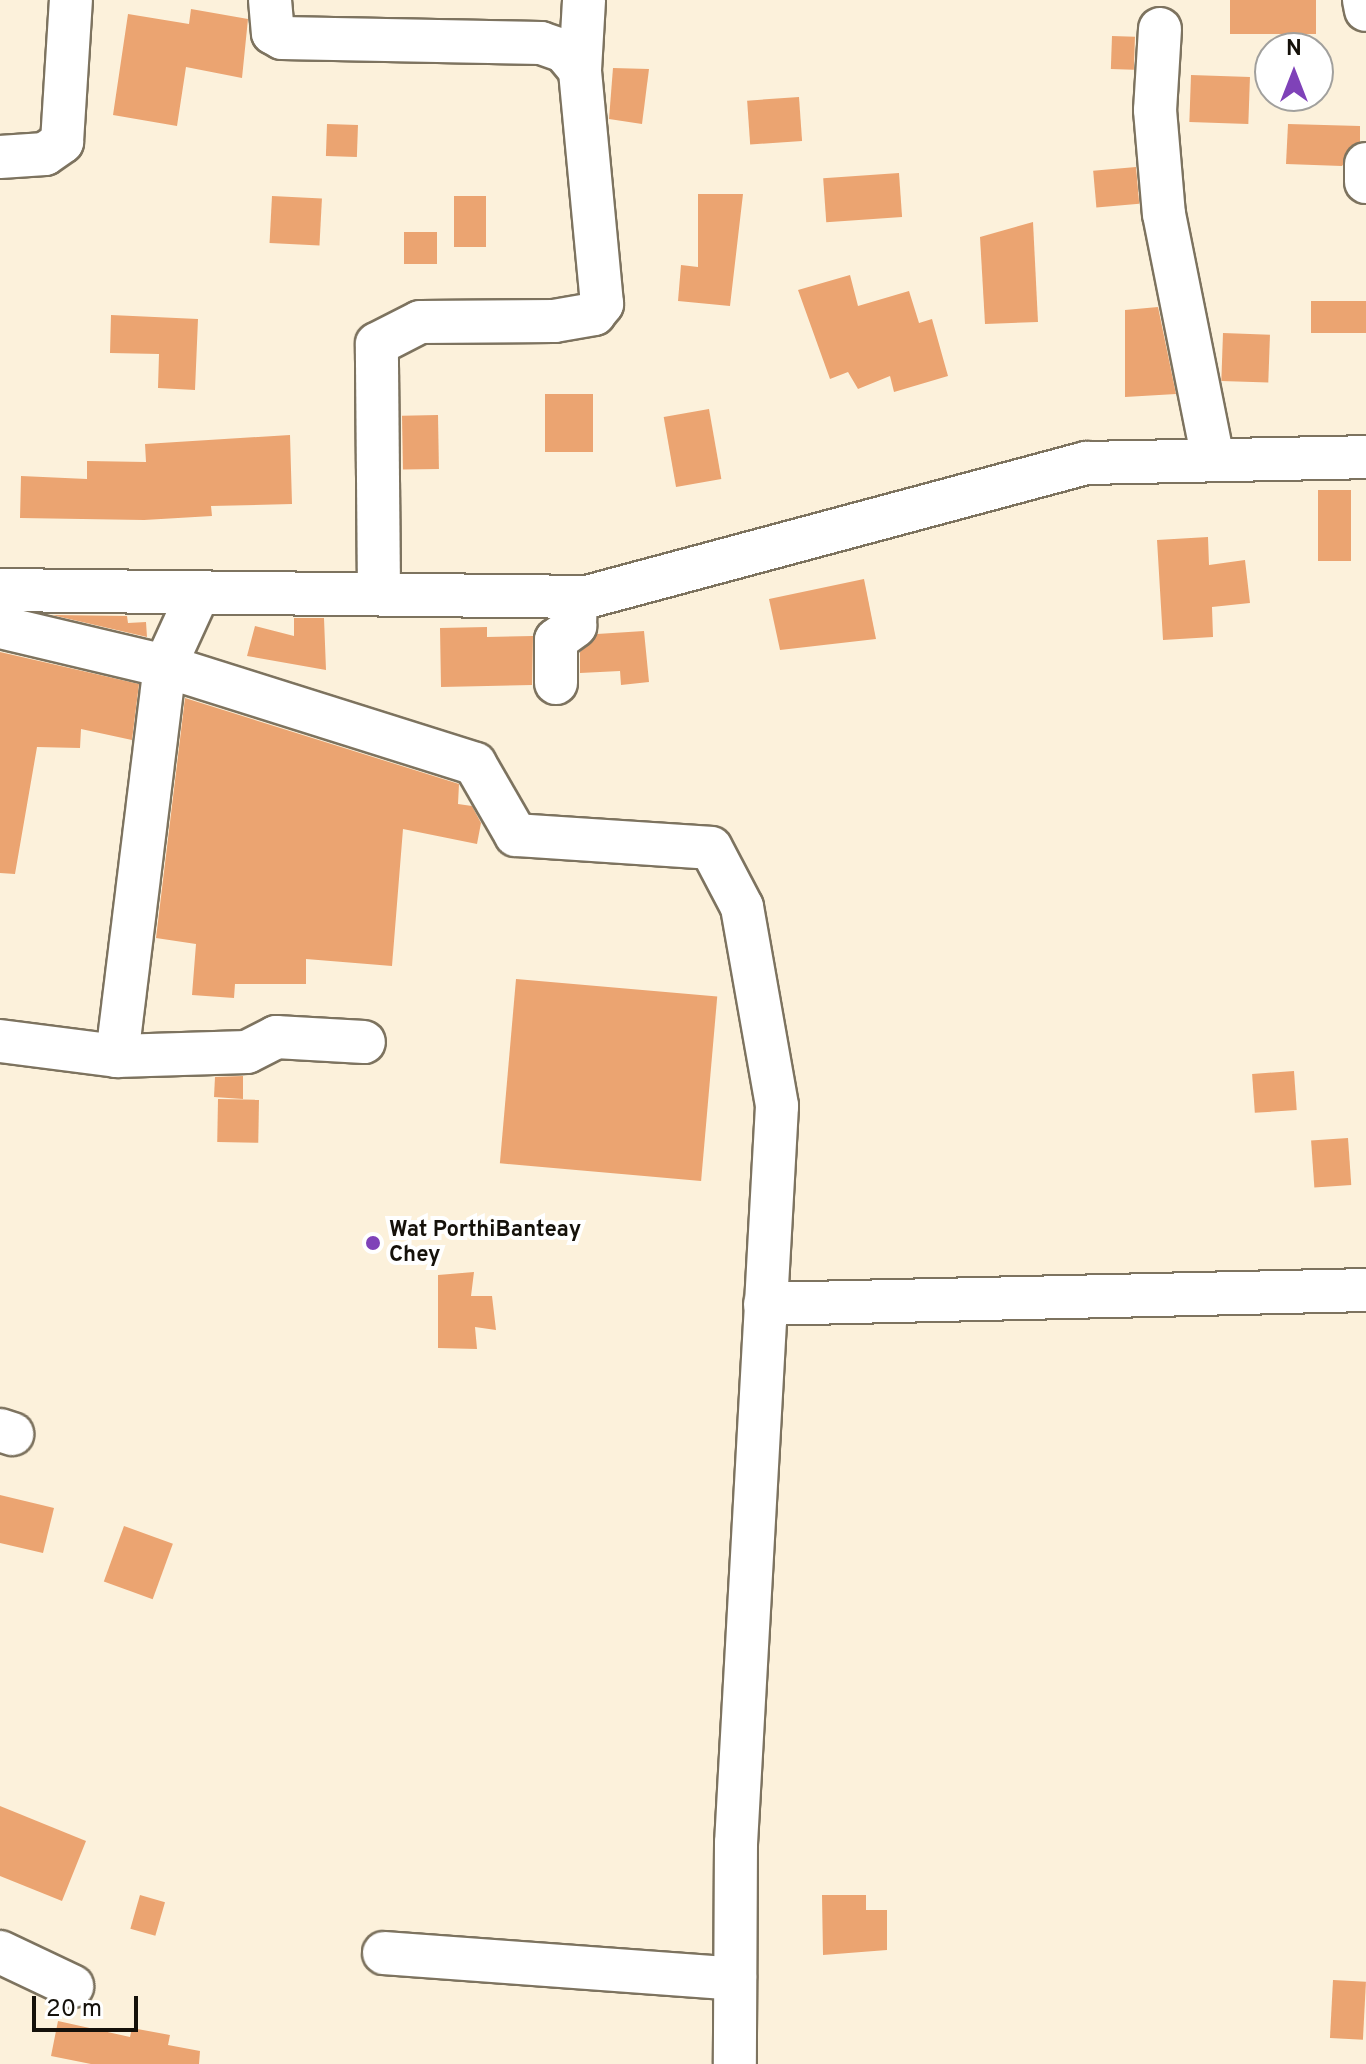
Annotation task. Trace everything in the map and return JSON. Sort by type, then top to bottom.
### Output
[{"type":"street","points":[[0,157],[45,154],[62,142],[71,0]]},
{"type":"street","points":[[270,0],[270,21],[282,38],[541,43],[564,51],[580,70]]},
{"type":"street","points":[[379,593],[377,344],[420,322],[554,321],[594,314],[602,304],[580,70],[584,0]]},
{"type":"street","points":[[1364,0],[1366,10]]},
{"type":"street","points":[[1160,29],[1155,110],[1164,214],[1213,459]]},
{"type":"street","points":[[1366,164],[1366,182]]},
{"type":"street","points":[[0,590],[576,597],[1086,463],[1366,457]]},
{"type":"street","points":[[117,1056],[165,666],[198,594]]},
{"type":"street","points":[[556,683],[556,640],[575,626],[576,597]]},
{"type":"street","points":[[0,627],[165,666],[475,764],[516,835],[711,848],[742,907],[777,1106],[765,1304],[735,1979],[735,2064]]},
{"type":"street","points":[[0,1041],[117,1056],[247,1052],[276,1037],[364,1042]]},
{"type":"street","points":[[765,1304],[1366,1290]]},
{"type":"street","points":[[0,1952],[72,1986]]},
{"type":"street","points":[[384,1953],[735,1979]]},
{"type":"building","points":[[1230,0],[1316,0],[1316,32],[1230,34]]},
{"type":"building","points":[[191,9],[248,19],[242,78],[186,67],[177,126],[113,115],[128,14],[189,24]]},
{"type":"building","points":[[1112,36],[1135,37],[1134,70],[1111,69]]},
{"type":"building","points":[[613,68],[649,69],[642,124],[609,119]]},
{"type":"building","points":[[1191,75],[1250,77],[1248,124],[1189,122]]},
{"type":"building","points":[[799,97],[802,141],[750,145],[747,101]]},
{"type":"building","points":[[327,124],[358,125],[357,157],[326,156]]},
{"type":"building","points":[[1288,124],[1360,126],[1360,142],[1342,166],[1286,164]]},
{"type":"building","points":[[1136,167],[1139,204],[1096,208],[1093,171]]},
{"type":"building","points":[[899,173],[902,217],[826,222],[823,178]]},
{"type":"building","points":[[698,194],[743,194],[730,306],[678,301],[681,265],[698,267]]},
{"type":"building","points":[[272,196],[322,199],[319,246],[270,243]]},
{"type":"building","points":[[454,196],[486,196],[486,247],[454,247]]},
{"type":"building","points":[[1033,222],[1038,322],[985,324],[980,237]]},
{"type":"building","points":[[404,232],[437,232],[437,264],[404,264]]},
{"type":"building","points":[[850,275],[858,306],[909,291],[919,323],[932,319],[948,376],[894,392],[890,376],[858,389],[848,372],[830,379],[798,290]]},
{"type":"building","points":[[1311,301],[1366,301],[1366,333],[1311,333]]},
{"type":"building","points":[[1158,307],[1176,394],[1125,397],[1125,310]]},
{"type":"building","points":[[111,315],[198,319],[195,390],[158,388],[159,354],[110,353]]},
{"type":"building","points":[[1223,333],[1270,335],[1268,383],[1221,381]]},
{"type":"building","points":[[545,394],[593,394],[593,452],[545,452]]},
{"type":"building","points":[[709,409],[721,479],[676,487],[664,417]]},
{"type":"building","points":[[438,415],[439,469],[403,470],[402,416]]},
{"type":"building","points":[[290,435],[292,504],[211,506],[212,516],[144,520],[20,518],[21,476],[87,479],[87,461],[146,462],[145,444]]},
{"type":"building","points":[[1318,490],[1351,490],[1351,561],[1318,561]]},
{"type":"building","points":[[1208,537],[1209,565],[1245,560],[1250,603],[1212,607],[1213,637],[1163,640],[1157,540]]},
{"type":"building","points":[[864,579],[876,639],[780,650],[769,599]]},
{"type":"building","points":[[52,615],[127,616],[128,623],[146,622],[147,637]]},
{"type":"building","points":[[294,618],[324,618],[326,670],[247,656],[255,626],[294,636]]},
{"type":"building","points":[[487,627],[487,637],[533,636],[532,685],[441,687],[440,628]]},
{"type":"building","points":[[644,631],[649,682],[621,685],[620,671],[580,673],[580,652],[597,634]]},
{"type":"building","points":[[0,652],[139,684],[132,740],[81,729],[80,748],[37,747],[15,874],[0,873]]},
{"type":"building","points":[[185,698],[459,784],[458,804],[472,806],[481,823],[477,844],[403,829],[392,966],[306,959],[306,984],[235,984],[234,998],[192,995],[196,944],[156,938]]},
{"type":"building","points":[[516,979],[717,997],[701,1181],[500,1163]]},
{"type":"building","points":[[1294,1071],[1297,1110],[1255,1113],[1252,1074]]},
{"type":"building","points":[[243,1076],[243,1099],[214,1097],[215,1077]]},
{"type":"building","points":[[218,1099],[259,1100],[258,1143],[217,1142]]},
{"type":"building","points":[[1348,1138],[1351,1185],[1314,1187],[1311,1141]]},
{"type":"building","points":[[474,1272],[471,1296],[492,1296],[496,1330],[475,1327],[477,1349],[438,1348],[438,1275]]},
{"type":"building","points":[[0,1495],[54,1508],[43,1553],[0,1543]]},
{"type":"building","points":[[124,1526],[173,1544],[153,1599],[104,1581]]},
{"type":"building","points":[[0,1806],[86,1841],[62,1901],[0,1876]]},
{"type":"building","points":[[140,1895],[165,1902],[155,1936],[130,1929]]},
{"type":"building","points":[[822,1895],[866,1895],[866,1910],[887,1910],[887,1950],[823,1955]]},
{"type":"building","points":[[1333,1980],[1366,1982],[1363,2040],[1330,2038]]},
{"type":"building","points":[[58,2021],[130,2037],[132,2028],[170,2035],[168,2045],[200,2051],[199,2064],[91,2064],[51,2056]]},
{"type":"place","name":"Wat PorthiBanteay Chey","points":[[373,1243]]}]
